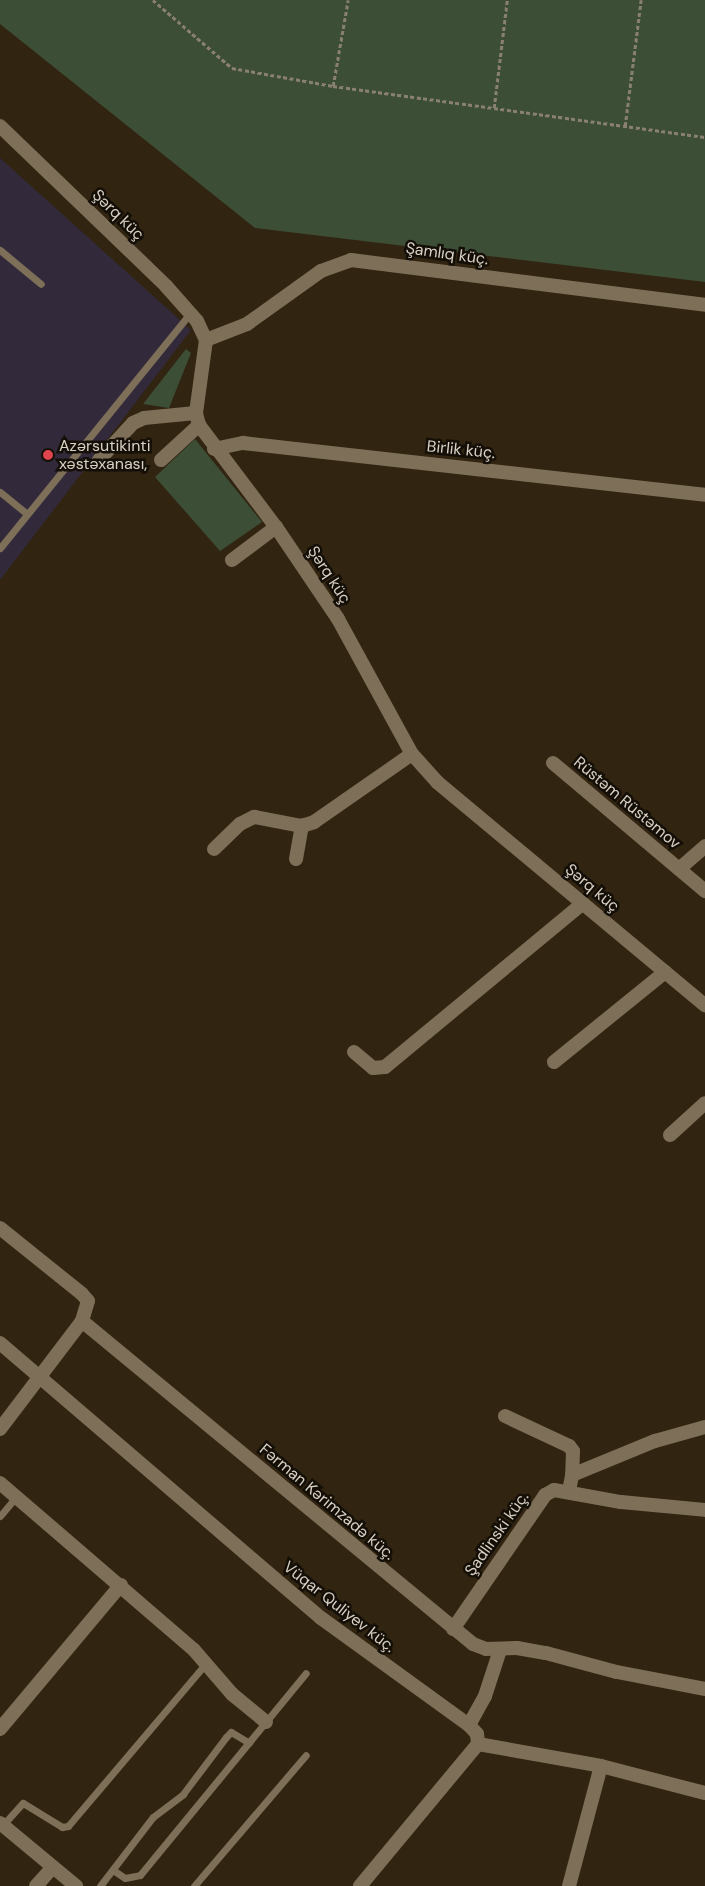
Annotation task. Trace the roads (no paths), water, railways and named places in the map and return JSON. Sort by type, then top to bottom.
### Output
[{"type":"street","name":"Şərq küç","points":[[0,126],[191,312],[206,340]]},
{"type":"street","name":"Şamlıq küç.","points":[[206,340],[247,324],[321,271],[351,260],[705,305]]},
{"type":"street","points":[[161,460],[197,419],[206,340]]},
{"type":"street","points":[[99,460],[134,423],[144,418],[197,419]]},
{"type":"street","name":"Şərq küç","points":[[197,419],[214,449],[276,527],[338,619],[412,754],[437,782],[705,1005]]},
{"type":"street","name":"Birlik küç.","points":[[214,449],[243,443],[705,495]]},
{"type":"street","points":[[232,560],[276,527]]},
{"type":"street","points":[[214,849],[240,824],[254,817],[302,826],[314,822],[412,754]]},
{"type":"street","name":"Rüstəm Rüstəmov","points":[[553,763],[705,891]]},
{"type":"street","points":[[296,859],[302,826]]},
{"type":"street","name":"Rüstəm Rüstəmov","points":[[679,869],[705,846]]},
{"type":"street","points":[[354,1052],[373,1068],[385,1067],[583,903]]},
{"type":"street","points":[[554,1062],[664,972]]},
{"type":"street","points":[[670,1135],[705,1104]]},
{"type":"street","points":[[0,1228],[82,1294],[88,1301],[82,1321],[42,1377],[0,1429]]},
{"type":"street","name":"Fərman Kərimzadə küç.","points":[[82,1321],[473,1644],[486,1650],[546,1653],[617,1672],[705,1689]]},
{"type":"street","name":"Vüqar Quliyev küç.","points":[[0,1343],[42,1377],[321,1618],[469,1725],[477,1734],[478,1744]]},
{"type":"street","points":[[505,1416],[569,1446],[573,1451],[572,1475],[568,1490]]},
{"type":"street","points":[[572,1475],[655,1441],[705,1427]]},
{"type":"street","points":[[0,1483],[121,1585],[207,1662],[232,1694],[266,1722]]},
{"type":"street","name":"Şadlinski küç.","points":[[453,1629],[546,1495],[554,1490],[568,1490],[621,1502],[705,1510]]},
{"type":"street","points":[[0,1729],[121,1585]]},
{"type":"street","points":[[469,1725],[485,1696],[500,1650]]},
{"type":"street","points":[[360,1886],[478,1744],[601,1766],[705,1793]]},
{"type":"street","points":[[569,1886],[601,1766]]},
{"type":"street","points":[[1,1826],[76,1886]]},
{"type":"street","points":[[36,1886],[53,1867]]},
{"type":"lane","points":[[0,250],[41,284]]},
{"type":"lane","points":[[0,548],[26,513],[191,312]]},
{"type":"lane","points":[[0,492],[26,513]]},
{"type":"lane","points":[[0,1516],[16,1497]]},
{"type":"lane","points":[[1,1826],[23,1804],[62,1827],[68,1826],[207,1662]]},
{"type":"lane","points":[[113,1870],[126,1878],[140,1875],[306,1673]]},
{"type":"lane","points":[[100,1886],[154,1817],[183,1794],[226,1736],[232,1732],[249,1744]]},
{"type":"lane","points":[[194,1886],[306,1755]]},
{"type":"place","name":"Azərsutikinti xəstəxanası,","points":[[48,455]]}]
